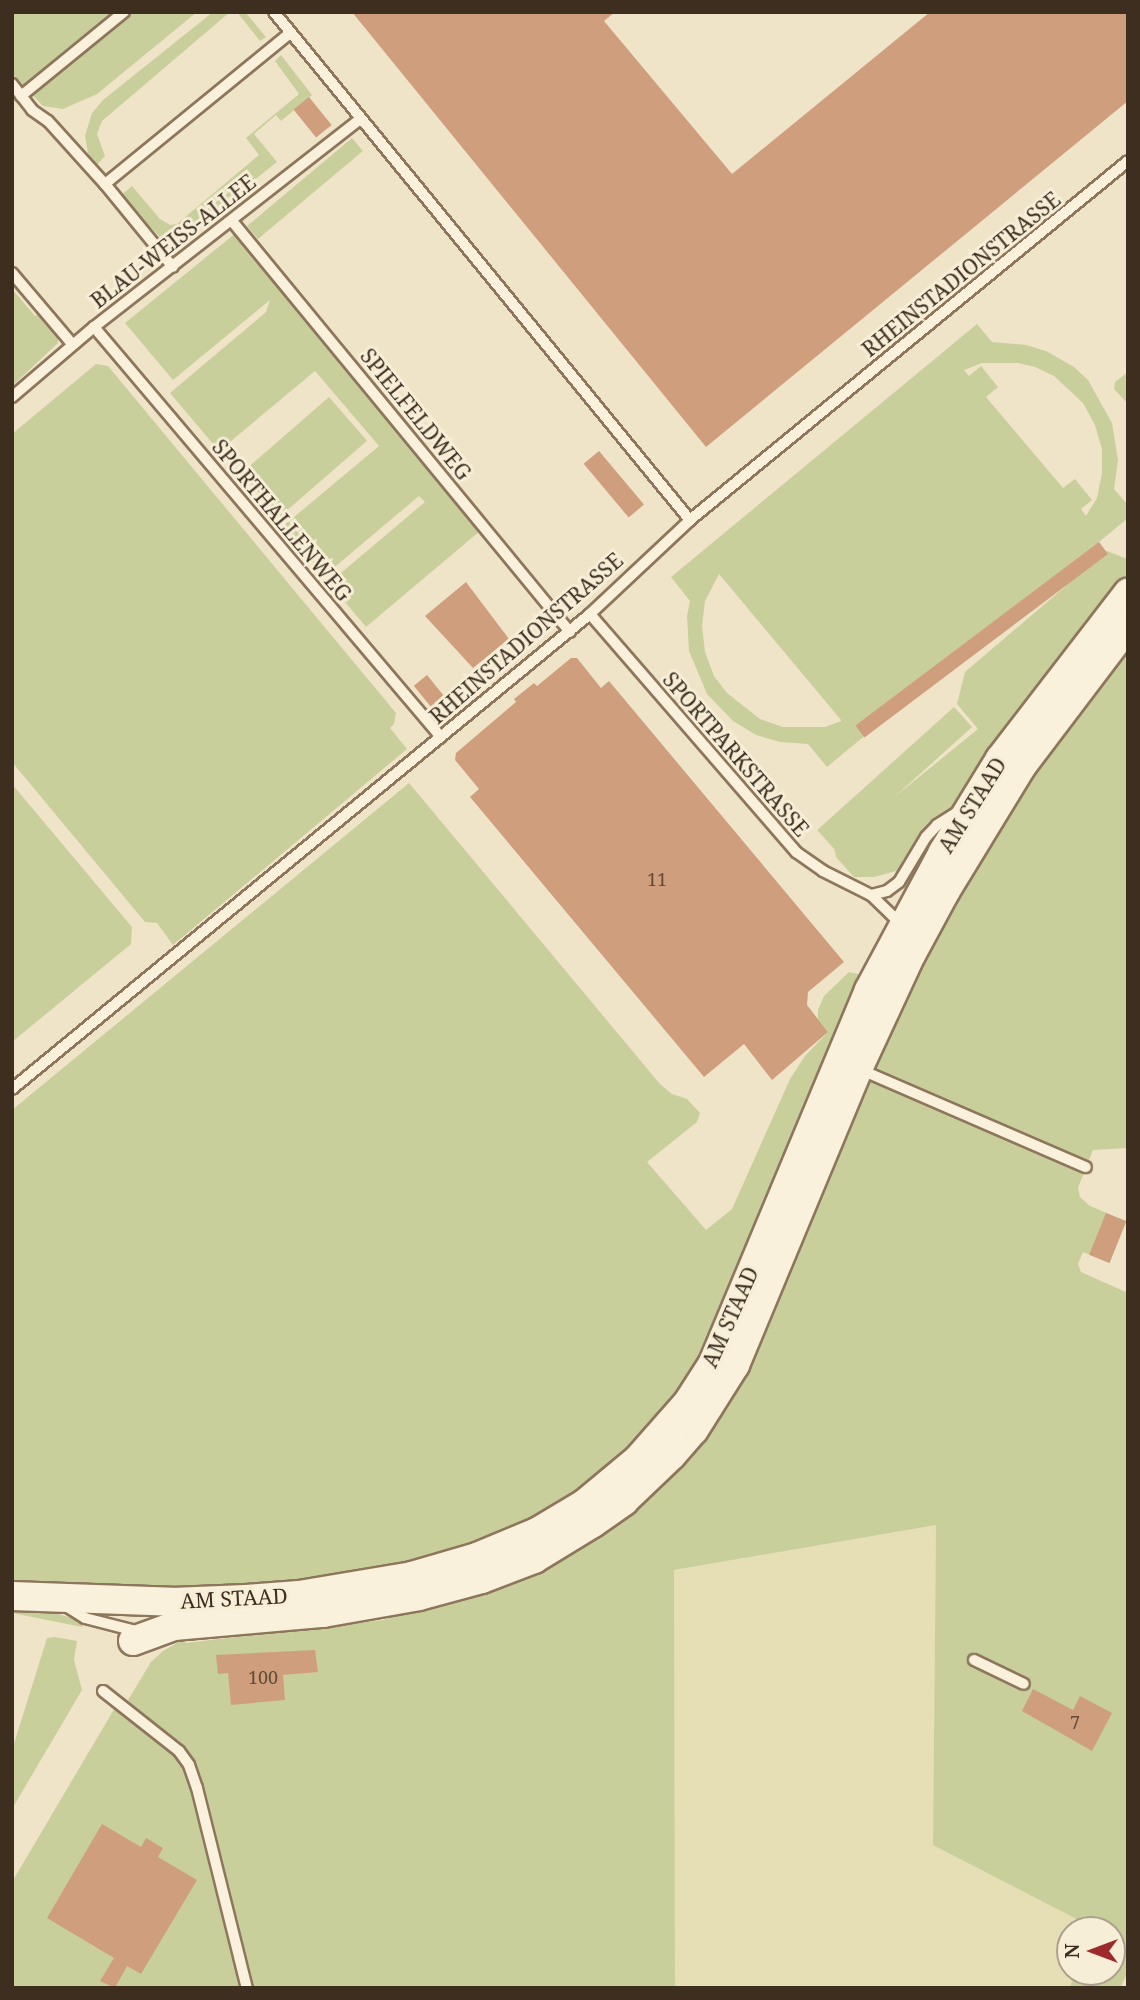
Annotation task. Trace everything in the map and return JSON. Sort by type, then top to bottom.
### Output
[{"type":"street","name":"AM STAAD","points":[[139,1638],[173,1614],[412,1576],[452,1566],[537,1532],[584,1504],[638,1459],[688,1402],[713,1363],[822,1097],[869,990],[902,925],[972,804],[1044,698],[1128,593]]},
{"type":"street","name":"AM STAAD","points":[[12,1596],[173,1614],[323,1613],[454,1587],[534,1559],[624,1501],[694,1430],[735,1365],[858,1069],[911,955],[985,823],[1055,719],[1128,626]]},
{"type":"lane","points":[[21,96],[124,12]]},
{"type":"lane","points":[[274,12],[690,520]]},
{"type":"lane","points":[[105,184],[290,33]]},
{"type":"lane","points":[[12,85],[105,184],[173,267]]},
{"type":"lane","name":"BLAU-WEISS-ALLEE","points":[[12,397],[94,327],[360,118]]},
{"type":"lane","name":"RHEINSTADIONSTRASSE","points":[[12,1089],[570,632],[690,520],[1128,161]]},
{"type":"lane","name":"SPIELFELDWEG","points":[[232,221],[570,632]]},
{"type":"lane","points":[[12,273],[73,345]]},
{"type":"lane","name":"SPORTHALLENWEG","points":[[94,327],[441,737]]},
{"type":"lane","name":"SPORTPARKSTRASSE","points":[[590,614],[796,852],[823,871],[871,895],[902,925]]},
{"type":"lane","points":[[871,895],[887,891],[899,882],[937,825],[972,804]]},
{"type":"lane","points":[[858,1069],[1086,1167]]},
{"type":"lane","points":[[57,1600],[85,1618],[139,1638]]},
{"type":"lane","points":[[974,1660],[1024,1684]]},
{"type":"lane","points":[[103,1691],[179,1751],[189,1765],[247,1988]]},
{"type":"shaded area","points":[[936,1525],[933,1844],[1074,1916],[1056,1916],[1056,1986],[1070,1986],[1069,1988],[675,1988],[674,1570]]},
{"type":"green space","points":[[12,12],[197,12],[97,94],[63,109],[43,106],[12,74]]},
{"type":"green space","points":[[213,12],[230,12],[102,121],[97,134],[105,156],[96,166],[88,153],[85,136],[92,113],[103,100]]},
{"type":"green space","points":[[237,12],[245,12],[266,37],[260,41]]},
{"type":"green space","points":[[281,55],[312,95],[281,121],[276,115],[254,134],[277,162],[183,237],[161,238],[120,196],[132,186],[160,219],[170,225],[177,224],[259,155],[246,138],[299,94],[275,61]]},
{"type":"green space","points":[[352,138],[363,151],[258,239],[247,226]]},
{"type":"green space","points":[[237,232],[480,531],[366,627],[329,583],[425,502],[419,496],[324,576],[282,527],[379,446],[315,371],[219,451],[170,393],[266,312],[270,300],[173,380],[125,323]]},
{"type":"green space","points":[[12,289],[35,316],[40,313],[58,336],[58,343],[12,386]]},
{"type":"green space","points":[[977,324],[992,342],[1026,345],[1046,351],[1074,367],[1088,380],[1112,423],[1118,460],[1114,489],[1128,505],[1128,518],[827,767],[808,744],[780,742],[756,735],[733,721],[707,694],[689,651],[687,616],[690,601],[671,577]],"holes":[[[982,363],[1018,363],[1035,367],[1054,376],[1083,403],[1095,425],[1102,449],[1102,473],[1097,498],[1086,516],[1081,509],[1092,500],[1075,479],[1063,488],[986,397],[998,387],[981,366],[969,376],[964,370]],[[719,574],[841,720],[841,721],[825,727],[783,727],[760,719],[727,693],[714,676],[705,652],[702,626],[705,601]]]},
{"type":"green space","points":[[96,364],[108,366],[396,713],[394,724],[390,728],[407,749],[173,945],[157,923],[145,922],[12,762],[12,434]]},
{"type":"green space","points":[[1128,372],[1128,404],[1114,389],[1115,382]]},
{"type":"green space","points":[[329,397],[367,441],[280,517],[241,473]]},
{"type":"green space","points":[[1107,551],[1125,558],[1128,556],[1128,584],[969,798],[932,824],[900,870],[874,877],[854,877],[836,857],[834,846],[978,729],[957,704],[965,672]]},
{"type":"green space","points":[[1128,644],[1128,1148],[1093,1150],[1078,1188],[1080,1197],[1090,1206],[1126,1221],[1109,1263],[1083,1252],[1078,1264],[1081,1272],[1128,1293],[1126,1976],[1126,1916],[1071,1916],[933,1845],[936,1525],[674,1570],[675,1988],[251,1988],[222,1874],[212,1875],[242,1988],[12,1988],[12,1882],[116,1706],[124,1712],[130,1702],[128,1700],[151,1662],[163,1651],[184,1639],[185,1643],[384,1620],[613,1523],[866,1077],[929,944],[1019,792]]},
{"type":"green space","points":[[954,707],[972,727],[835,850],[817,830]]},
{"type":"green space","points":[[409,783],[660,1084],[672,1094],[687,1099],[700,1113],[697,1122],[647,1162],[706,1230],[732,1209],[790,1079],[805,1056],[828,1032],[818,1019],[818,1010],[824,996],[849,972],[858,974],[862,985],[726,1305],[676,1408],[571,1505],[452,1560],[245,1593],[12,1586],[12,1110]]},
{"type":"green space","points":[[12,784],[132,927],[131,944],[12,1042]]},
{"type":"green space","points":[[12,1604],[49,1611],[84,1622],[82,1627],[12,1613]]},
{"type":"green space","points":[[47,1638],[77,1641],[74,1660],[82,1690],[12,1809],[12,1750]]},
{"type":"green space","points":[[1070,1986],[1121,1986],[1120,1988],[1069,1988]]},
{"type":"building","points":[[352,12],[615,12],[604,21],[732,174],[930,12],[1128,12],[1128,101],[706,447]]},
{"type":"building","points":[[309,97],[332,125],[316,138],[293,110]]},
{"type":"building","points":[[599,451],[644,505],[629,517],[584,464]]},
{"type":"building","points":[[1099,542],[1108,554],[864,738],[855,726]]},
{"type":"building","points":[[466,582],[509,639],[473,668],[425,616]]},
{"type":"building","points":[[571,658],[577,658],[601,688],[609,681],[844,962],[808,992],[807,1005],[828,1032],[772,1080],[744,1044],[704,1077],[470,797],[479,789],[455,760],[456,753],[516,702],[514,699],[534,683],[537,686]]},
{"type":"building","points":[[427,675],[444,696],[431,707],[414,686]]},
{"type":"building","points":[[1106,1213],[1126,1221],[1110,1263],[1089,1255]]},
{"type":"building","points":[[315,1650],[318,1672],[283,1675],[285,1700],[231,1705],[228,1673],[218,1674],[216,1655]]},
{"type":"building","points":[[1033,1689],[1073,1710],[1080,1696],[1112,1713],[1092,1751],[1022,1711]]},
{"type":"building","points":[[102,1824],[141,1847],[146,1838],[163,1848],[158,1857],[197,1880],[141,1974],[127,1966],[115,1988],[100,1981],[114,1958],[47,1918]]}]
